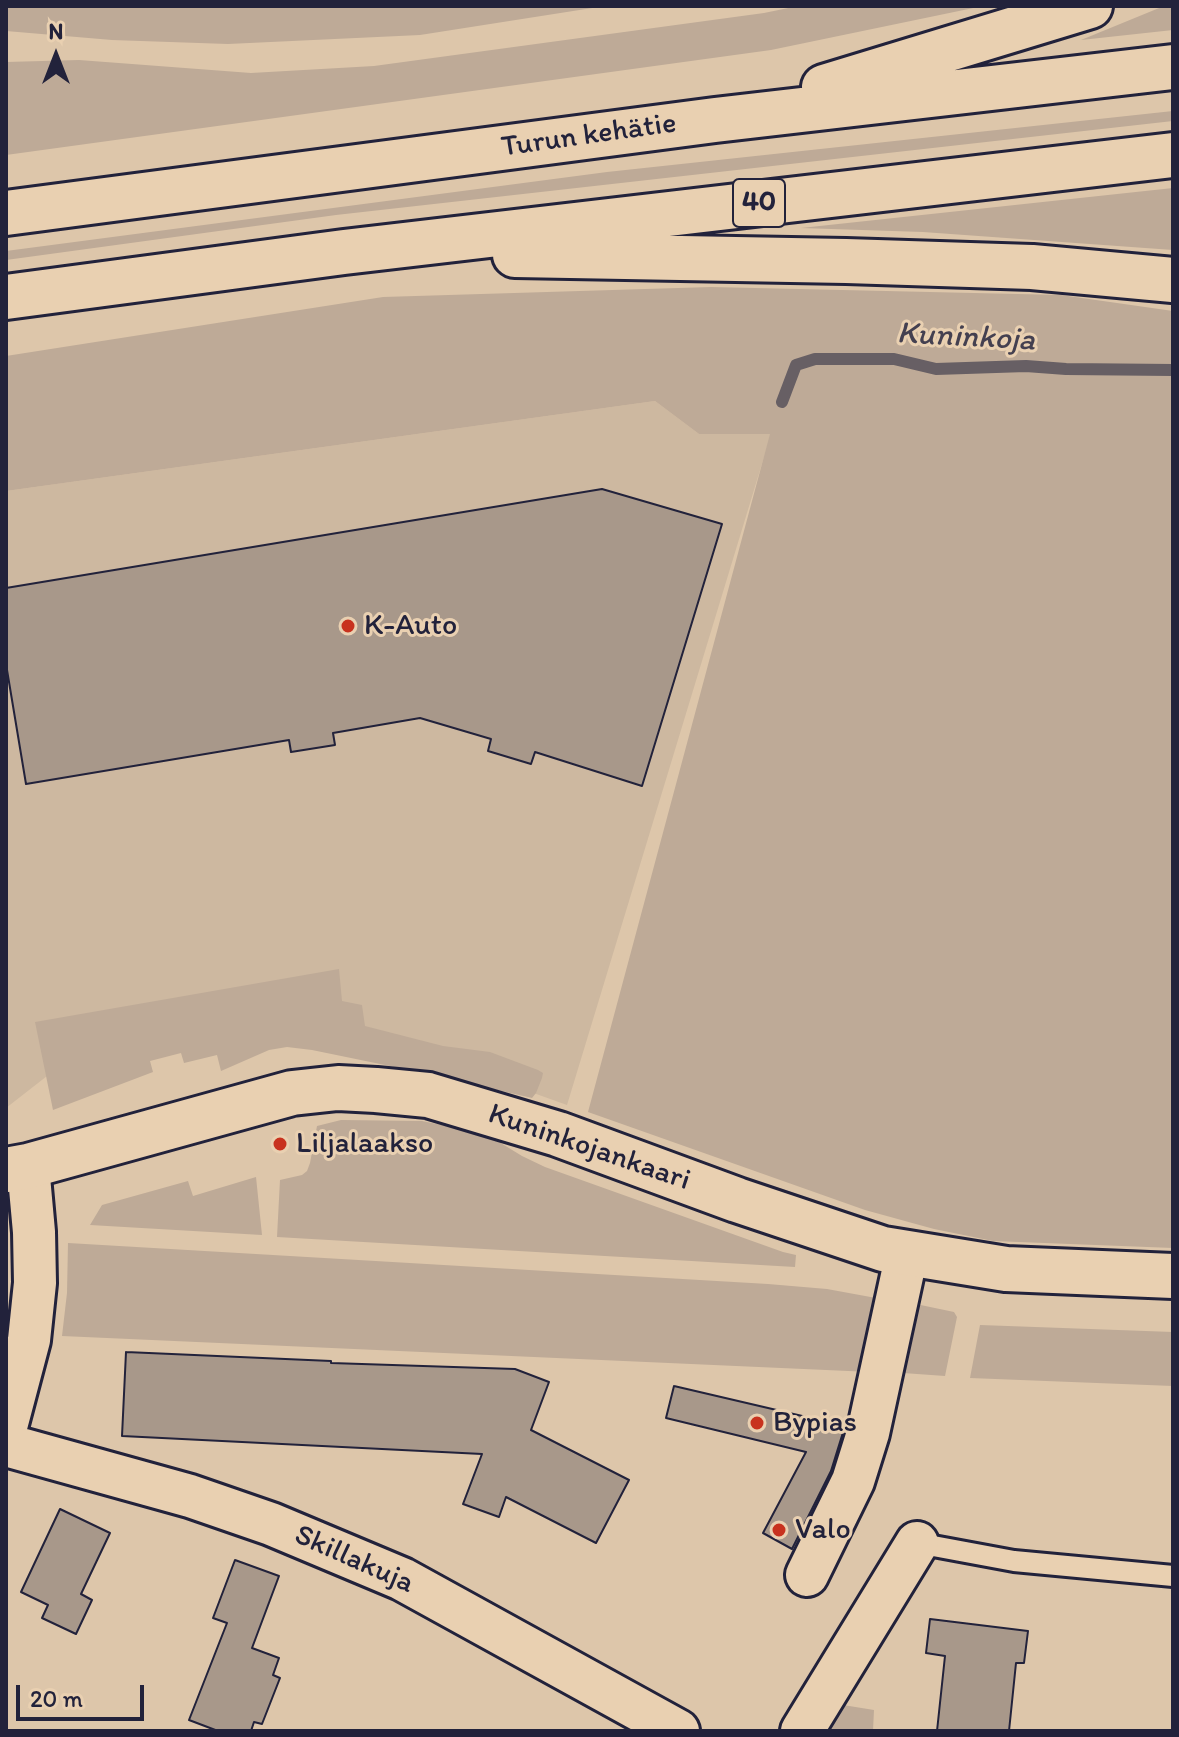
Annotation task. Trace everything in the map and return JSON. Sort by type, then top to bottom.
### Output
[{"type":"main road","points":[[715,120],[1090,6]]},
{"type":"main road","name":"Turun kehätie","points":[[6,213],[715,120],[1173,67]]},
{"type":"main road","name":"40","points":[[6,297],[344,252],[1173,155]]},
{"type":"main road","points":[[344,252],[1032,267],[1173,280]]},
{"type":"main road","name":"Kuninkojankaari","points":[[17,1168],[292,1093],[338,1088],[376,1090],[428,1095],[558,1134],[722,1195],[883,1249],[1006,1269],[1173,1276]]},
{"type":"street","points":[[6,1427],[29,1340],[35,1283],[34,1232],[17,1168]]},
{"type":"street","points":[[807,1575],[853,1481],[868,1433],[907,1253]]},
{"type":"street","name":"Skillakuja","points":[[6,1445],[190,1496],[271,1524],[402,1579],[678,1731]]},
{"type":"street","points":[[802,1731],[917,1543]]},
{"type":"lane","points":[[917,1543],[1014,1561],[1173,1576]]},
{"type":"shaded area","points":[[6,6],[605,6],[420,35],[228,44],[112,40],[6,31]]},
{"type":"shaded area","points":[[798,6],[983,6],[771,50],[6,155],[6,62],[79,60],[251,73],[374,66]]},
{"type":"shaded area","points":[[1164,6],[1173,6],[1173,30],[1081,40]]},
{"type":"shaded area","points":[[1173,111],[1173,121],[336,215],[6,260],[6,251],[607,172]]},
{"type":"shaded area","points":[[1173,188],[1173,250],[923,232],[801,228]]},
{"type":"shaded area","points":[[711,287],[1061,295],[1173,311],[1173,1248],[993,1241],[934,1229],[865,1210],[588,1112],[770,434],[699,434],[655,401],[6,491],[6,356],[383,297]]},
{"type":"shaded area","points":[[655,401],[699,434],[771,434],[567,1105],[296,1008],[106,1030],[6,1108],[6,491]]},
{"type":"shaded area","points":[[339,969],[342,1001],[362,1005],[365,1026],[443,1046],[490,1052],[538,1070],[543,1073],[536,1093],[532,1098],[424,1073],[287,1047],[269,1050],[221,1071],[217,1055],[184,1063],[181,1053],[150,1061],[153,1072],[53,1110],[35,1022]]},
{"type":"shaded area","points":[[341,1120],[422,1121],[486,1134],[545,1167],[796,1255],[795,1267],[277,1237],[280,1180],[307,1171],[317,1126]]},
{"type":"shaded area","points":[[256,1177],[262,1235],[90,1225],[102,1205],[188,1181],[193,1196]]},
{"type":"shaded area","points":[[68,1243],[827,1289],[876,1298],[871,1372],[62,1336]]},
{"type":"shaded area","points":[[911,1303],[954,1312],[957,1317],[945,1376],[889,1372]]},
{"type":"shaded area","points":[[980,1325],[1173,1332],[1173,1386],[970,1378]]},
{"type":"shaded area","points":[[843,1705],[874,1710],[873,1731],[828,1731]]},
{"type":"building","name":"K-Auto","points":[[602,489],[722,524],[642,786],[535,752],[531,764],[488,751],[491,739],[420,718],[333,733],[335,745],[291,752],[289,740],[26,784],[6,664],[6,588]]},
{"type":"building","points":[[126,1352],[515,1369],[549,1382],[531,1430],[629,1480],[596,1543],[506,1497],[499,1517],[463,1504],[482,1454],[122,1436]]},
{"type":"building","name":"Bypias","points":[[674,1386],[845,1426],[831,1471],[792,1549],[763,1533],[806,1452],[666,1418]]},
{"type":"building","points":[[60,1509],[110,1533],[81,1594],[92,1600],[76,1634],[42,1618],[48,1605],[21,1592]]},
{"type":"building","points":[[235,1560],[279,1576],[252,1648],[279,1658],[273,1675],[280,1678],[262,1724],[254,1722],[251,1731],[218,1731],[189,1720],[227,1623],[213,1618]]},
{"type":"building","points":[[930,1619],[1028,1631],[1024,1663],[1016,1663],[1009,1731],[937,1731],[945,1656],[926,1653]]},
{"type":"waterway","name":"Kuninkoja","points":[[782,402],[796,365],[815,359],[894,359],[936,369],[1026,366],[1173,370]]},
{"type":"place","name":"K-Auto","points":[[348,626]]},
{"type":"place","name":"Liljalaakso","points":[[280,1144]]},
{"type":"place","name":"Bypias","points":[[757,1423]]},
{"type":"place","name":"Valo","points":[[779,1530]]}]
